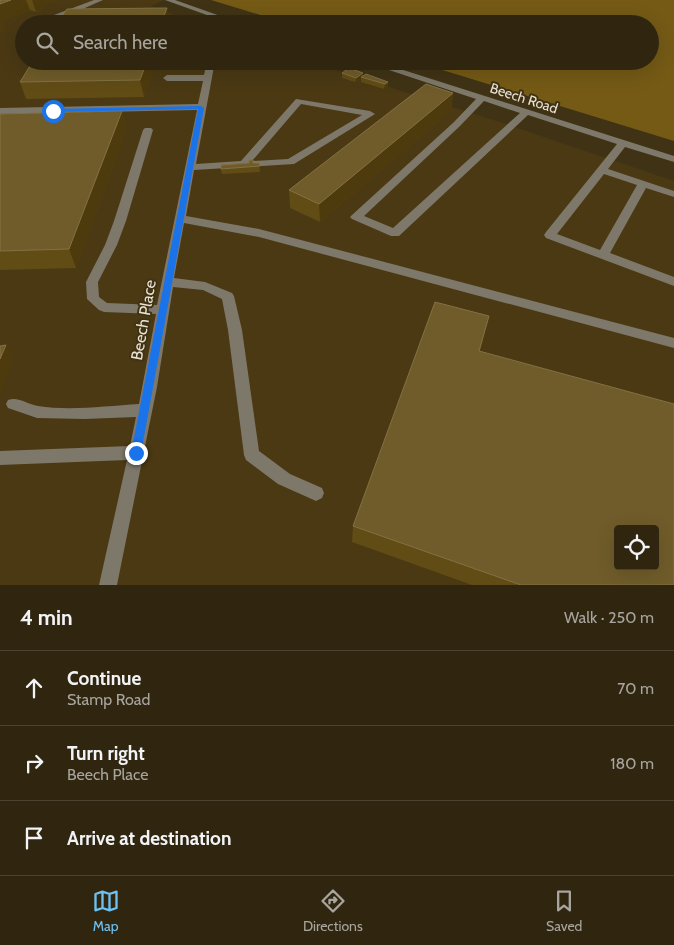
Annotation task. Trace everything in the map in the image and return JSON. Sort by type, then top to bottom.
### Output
[{"type":"street","points":[[62,15],[100,0]]},
{"type":"street","points":[[168,0],[208,15]]},
{"type":"street","points":[[178,4],[186,0]]},
{"type":"street","name":"Beech Place","points":[[108,585],[136,453],[209,70]]},
{"type":"street","name":"Beech Road","points":[[394,70],[524,113],[674,159]]},
{"type":"street","points":[[167,78],[208,78]]},
{"type":"street","points":[[481,98],[457,124],[356,218],[395,233],[524,113]]},
{"type":"street","points":[[190,167],[290,162],[370,114],[299,101],[244,164]]},
{"type":"street","points":[[0,111],[201,108]]},
{"type":"street","points":[[148,130],[120,221],[92,282],[93,299],[104,307],[163,310]]},
{"type":"street","points":[[623,143],[550,235],[674,282]]},
{"type":"street","points":[[602,170],[674,194]]},
{"type":"street","points":[[603,255],[643,184]]},
{"type":"street","points":[[180,218],[286,240],[674,343]]},
{"type":"street","points":[[168,282],[205,286],[228,296],[252,455],[284,479],[316,493]]},
{"type":"street","points":[[13,404],[37,412],[84,413],[144,410]]},
{"type":"street","points":[[0,458],[136,453]]},
{"type":"shaded area","points":[[0,0],[164,0],[151,6],[176,15],[15,15],[15,70],[335,70],[503,123],[674,181],[674,585],[0,585]]},
{"type":"shaded area","points":[[211,0],[674,0],[674,141],[442,70],[659,70],[659,15],[260,15]]},
{"type":"building","points":[[0,0],[11,0],[0,4]]},
{"type":"building","points":[[167,8],[164,15],[63,15],[67,9]]},
{"type":"building","points":[[27,70],[144,70],[140,80],[20,82]]},
{"type":"building","points":[[346,70],[355,70],[363,73],[356,78],[342,73]]},
{"type":"building","points":[[366,74],[388,82],[385,84],[361,77]]},
{"type":"building","points":[[426,84],[453,93],[319,204],[289,190]]},
{"type":"building","points":[[122,111],[69,249],[0,251],[0,114]]},
{"type":"building","points":[[249,160],[253,160],[253,163],[259,163],[260,166],[221,169],[221,165],[249,163]]},
{"type":"building","points":[[435,302],[489,316],[479,351],[674,404],[674,585],[521,585],[353,526]]},
{"type":"building","points":[[6,345],[0,359],[0,346]]},
{"type":"route","points":[[53,111],[115,108],[201,108],[170,267],[150,387],[136,453]]}]
